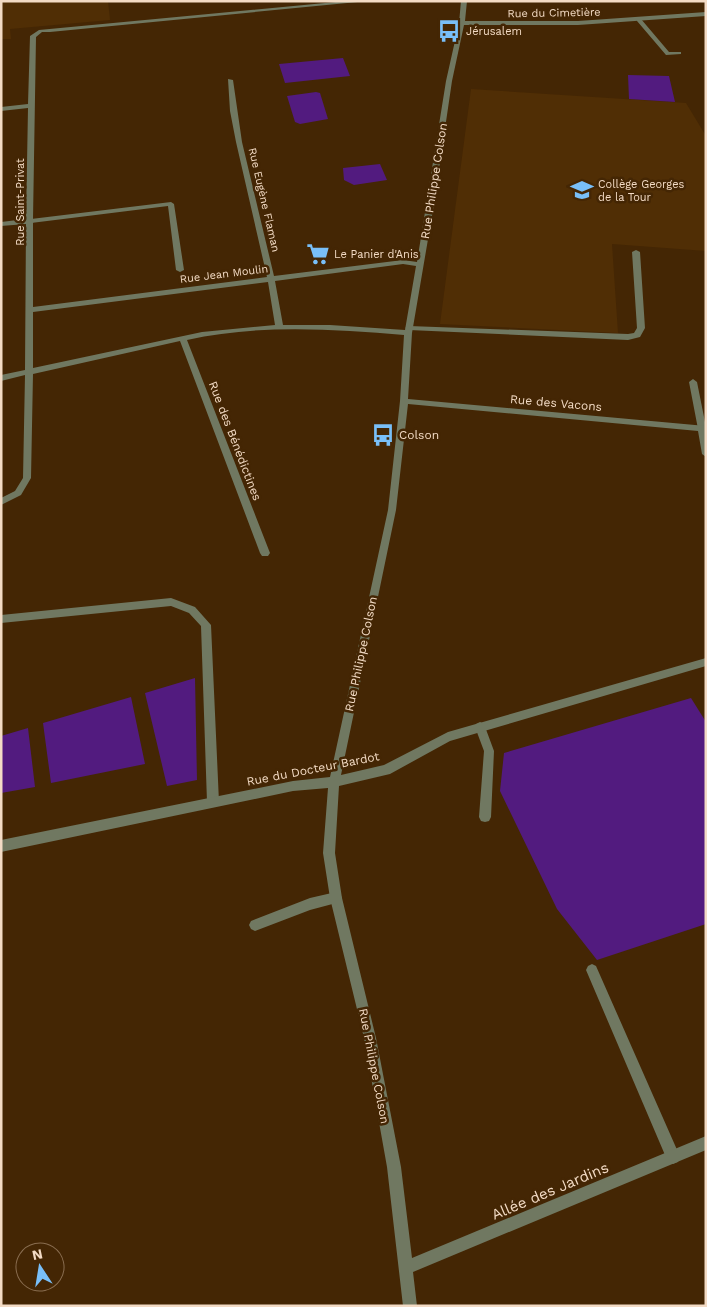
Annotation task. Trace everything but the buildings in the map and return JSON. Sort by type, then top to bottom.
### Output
[{"type":"street","name":"Rue Saint-Privat","points":[[1,502],[18,493],[27,478],[30,372],[30,106],[33,36],[36,33],[366,1]]},
{"type":"street","name":"Rue Philippe Colson","points":[[410,1306],[394,1167],[370,1038],[336,898],[329,853],[334,782],[392,510],[404,401],[408,330],[449,81],[462,23],[464,1]]},
{"type":"street","name":"Rue du Cimetière","points":[[462,23],[578,23],[706,14]]},
{"type":"street","points":[[639,20],[668,54],[679,53]]},
{"type":"street","name":"Rue Eugène Flaman","points":[[230,80],[232,112],[272,279],[279,325]]},
{"type":"street","points":[[1,109],[30,106]]},
{"type":"street","points":[[1,224],[170,204],[180,270]]},
{"type":"street","points":[[1,378],[183,338],[234,329],[279,325],[628,337],[638,335],[641,328],[636,252]]},
{"type":"street","name":"Rue Jean Moulin","points":[[30,310],[404,262],[420,264]]},
{"type":"street","name":"Rue des Bénédictines","points":[[183,338],[265,553]]},
{"type":"street","points":[[693,382],[704,429],[706,454]]},
{"type":"street","name":"Rue des Vacons","points":[[404,401],[704,429]]},
{"type":"street","points":[[1,619],[171,602],[192,610],[206,626],[213,802]]},
{"type":"street","name":"Rue du Docteur Bardot","points":[[1,846],[293,786],[334,782],[386,770],[448,737],[706,662]]},
{"type":"street","points":[[480,727],[490,751],[485,817]]},
{"type":"street","points":[[255,924],[310,904],[336,898]]},
{"type":"street","points":[[592,970],[673,1157]]},
{"type":"street","name":"Allée des Jardins","points":[[406,1268],[706,1144]]},
{"type":"shaded area","points":[[1,1],[108,1],[110,20],[10,29],[11,39],[1,39]]},
{"type":"shaded area","points":[[343,58],[350,76],[285,83],[279,64]]},
{"type":"shaded area","points":[[628,75],[669,76],[675,102],[629,99]]},
{"type":"shaded area","name":"Collège Georges de la Tour","points":[[471,89],[686,103],[706,136],[706,251],[612,244],[618,333],[440,324]]},
{"type":"shaded area","points":[[320,93],[328,119],[300,124],[295,122],[287,96]]},
{"type":"shaded area","points":[[380,164],[387,180],[354,185],[344,180],[343,168]]},
{"type":"shaded area","points":[[195,678],[197,780],[167,786],[145,693]]},
{"type":"shaded area","points":[[131,697],[145,764],[51,783],[43,723]]},
{"type":"shaded area","points":[[691,698],[706,722],[706,924],[597,960],[557,909],[500,791],[504,753]]},
{"type":"shaded area","points":[[28,728],[35,787],[1,793],[1,736]]},
{"type":"place","name":"Jérusalem","points":[[449,31]]},
{"type":"place","name":"Collège Georges de la Tour","points":[[582,190]]},
{"type":"place","name":"Le Panier d'Anis","points":[[318,254]]},
{"type":"place","name":"Colson","points":[[383,435]]}]
